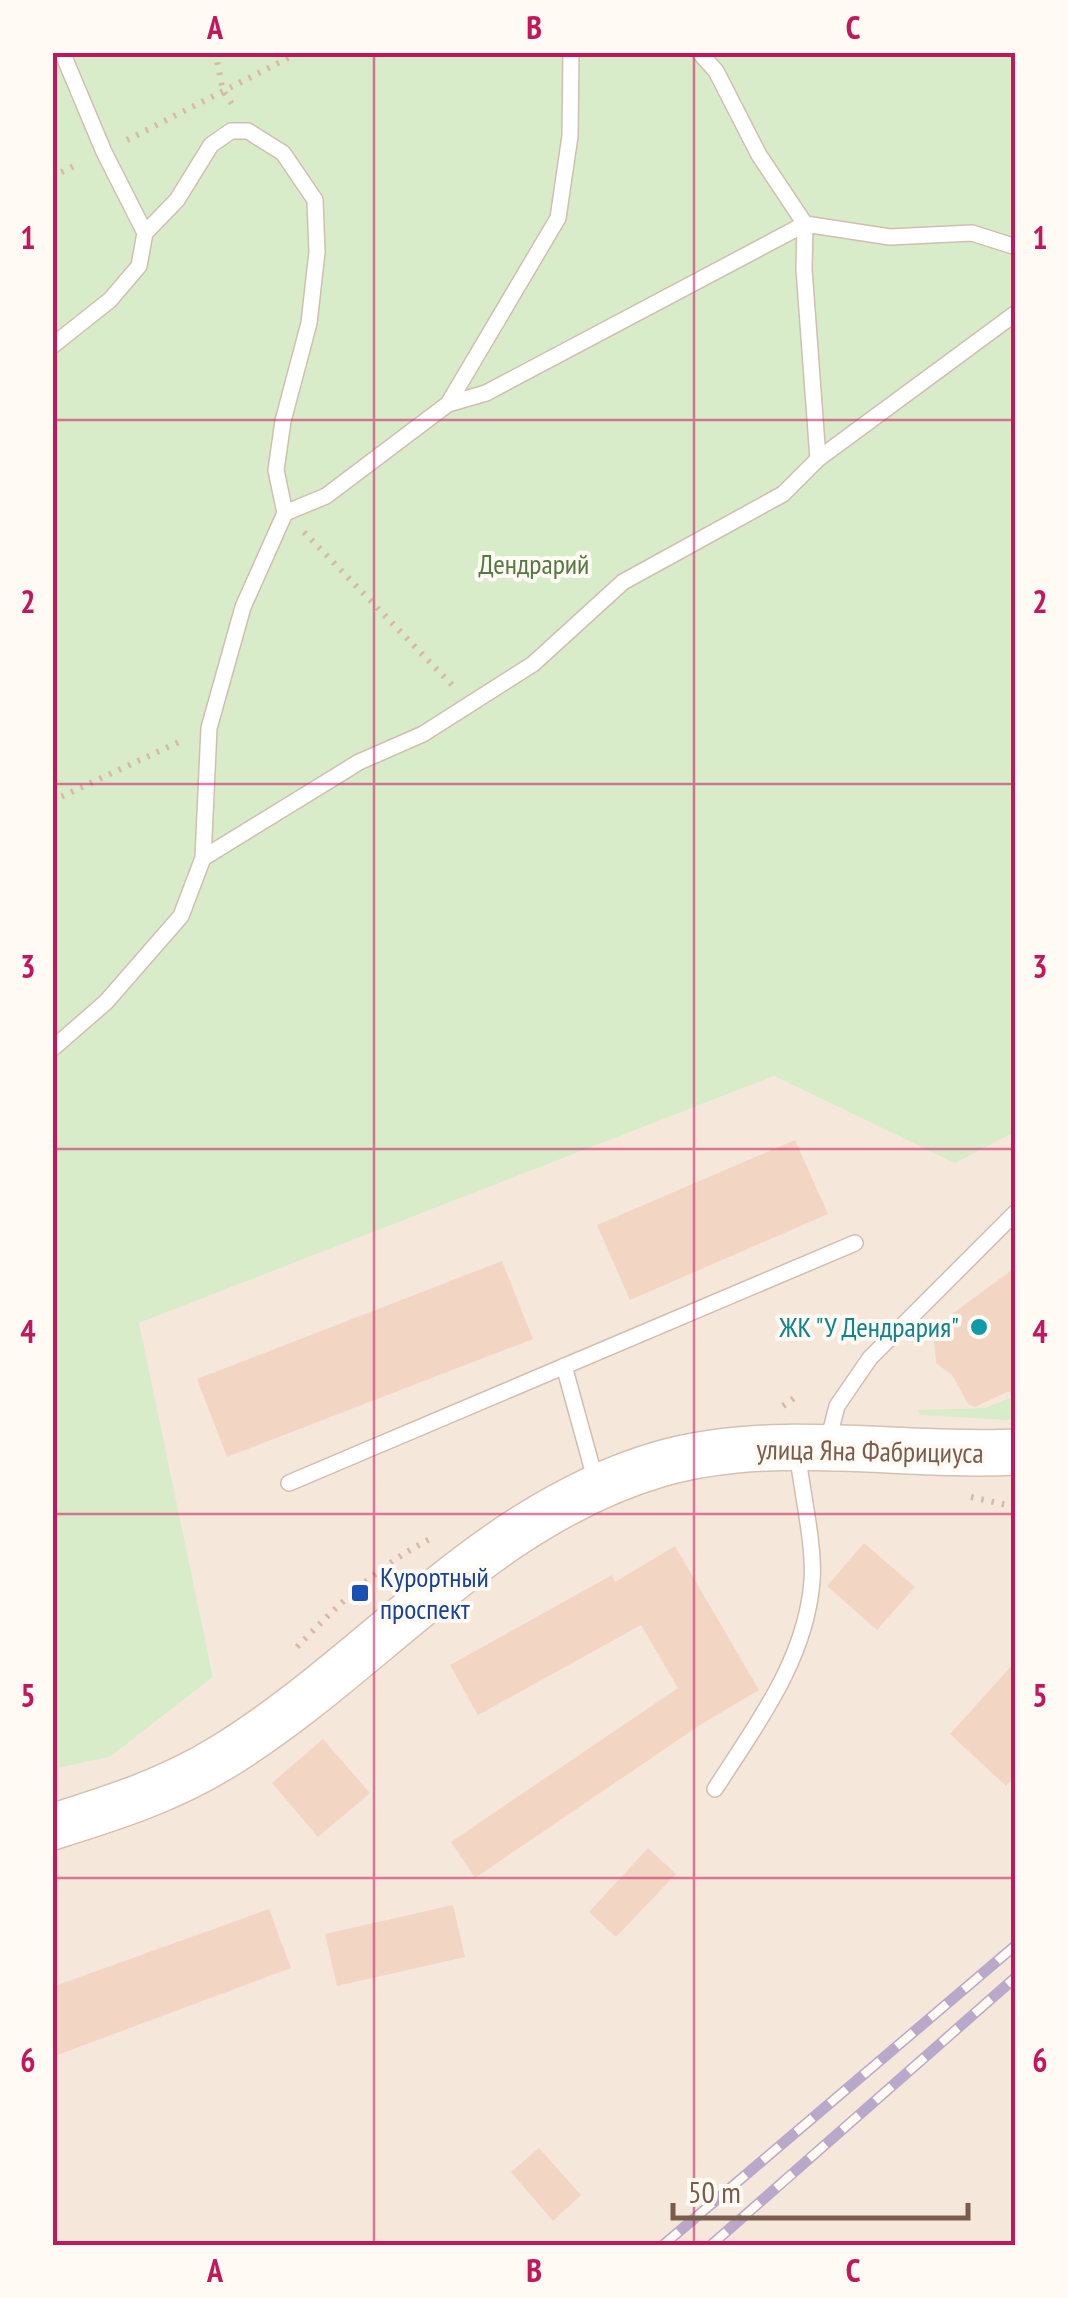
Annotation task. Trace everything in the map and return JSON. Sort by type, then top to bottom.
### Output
[{"type":"main road","name":"улица Яна Фабрициуса","points":[[52,1827],[151,1796],[222,1758],[301,1702],[474,1562],[541,1516],[597,1486],[661,1464],[719,1452],[811,1447],[967,1454],[1016,1452]]},
{"type":"lane","points":[[52,346],[110,300],[139,266],[144,232],[104,152],[62,52]]},
{"type":"lane","points":[[448,404],[558,218],[570,136],[571,52]]},
{"type":"lane","points":[[699,52],[716,72],[759,156],[805,224],[804,269],[818,459]]},
{"type":"lane","points":[[52,1049],[106,1002],[181,916],[202,858],[209,728],[244,607],[285,514],[276,470],[283,421],[309,323],[318,252],[315,200],[282,153],[248,131],[231,131],[211,145],[177,200],[144,232]]},
{"type":"lane","points":[[285,514],[326,496],[448,404],[486,393],[805,224],[890,237],[972,233],[1016,247]]},
{"type":"lane","points":[[202,858],[359,762],[422,734],[533,664],[623,582],[783,494],[818,459],[1016,313]]},
{"type":"lane","points":[[715,1789],[784,1679],[805,1624],[813,1578],[811,1447],[870,1358],[1016,1212]]},
{"type":"lane","points":[[288,1483],[856,1244]]},
{"type":"lane","points":[[564,1366],[597,1486]]},
{"type":"path","points":[[215,52],[223,91],[248,131]]},
{"type":"path","points":[[52,176],[300,52]]},
{"type":"path","points":[[285,514],[469,703]]},
{"type":"path","points":[[52,802],[209,728]]},
{"type":"shaded area","points":[[774,1076],[955,1162],[1015,1132],[1015,2245],[53,2246],[53,1769],[110,1757],[213,1677],[138,1323]]},
{"type":"green space","name":"Дендрарий","points":[[53,53],[1015,53],[1015,1132],[955,1163],[774,1076],[139,1323],[213,1677],[110,1757],[53,1769]]},
{"type":"green space","points":[[1015,1396],[1015,1418],[1007,1420],[920,1415],[917,1410],[985,1408]]},
{"type":"building","points":[[795,1140],[828,1214],[630,1300],[597,1225]]},
{"type":"building","points":[[502,1261],[533,1339],[227,1457],[197,1379]]},
{"type":"building","name":"ЖК \"У Дендрария\"","points":[[1016,1267],[1016,1392],[1007,1392],[975,1407],[968,1404],[952,1375],[936,1363],[934,1341],[952,1314]]},
{"type":"building","points":[[864,1543],[915,1587],[877,1630],[827,1586]]},
{"type":"building","points":[[675,1546],[759,1690],[700,1725],[475,1878],[451,1842],[678,1688],[641,1625],[478,1715],[450,1665],[612,1575],[615,1582]]},
{"type":"building","points":[[1016,1661],[1016,1775],[1006,1786],[950,1734]]},
{"type":"building","points":[[323,1739],[370,1793],[318,1837],[272,1783]]},
{"type":"building","points":[[648,1848],[676,1874],[616,1937],[589,1912]]},
{"type":"building","points":[[453,1905],[465,1957],[337,1986],[325,1934]]},
{"type":"building","points":[[269,1909],[291,1968],[52,2057],[52,1987]]},
{"type":"building","points":[[539,2148],[581,2195],[553,2221],[511,2172]]},
{"type":"railway","points":[[662,2246],[1016,1945]]},
{"type":"railway","points":[[710,2246],[1016,1977]]},
{"type":"place","name":"ЖК \"У Дендрария\"","points":[[979,1327]]},
{"type":"place","name":"Курортный проспект","points":[[360,1593]]}]
